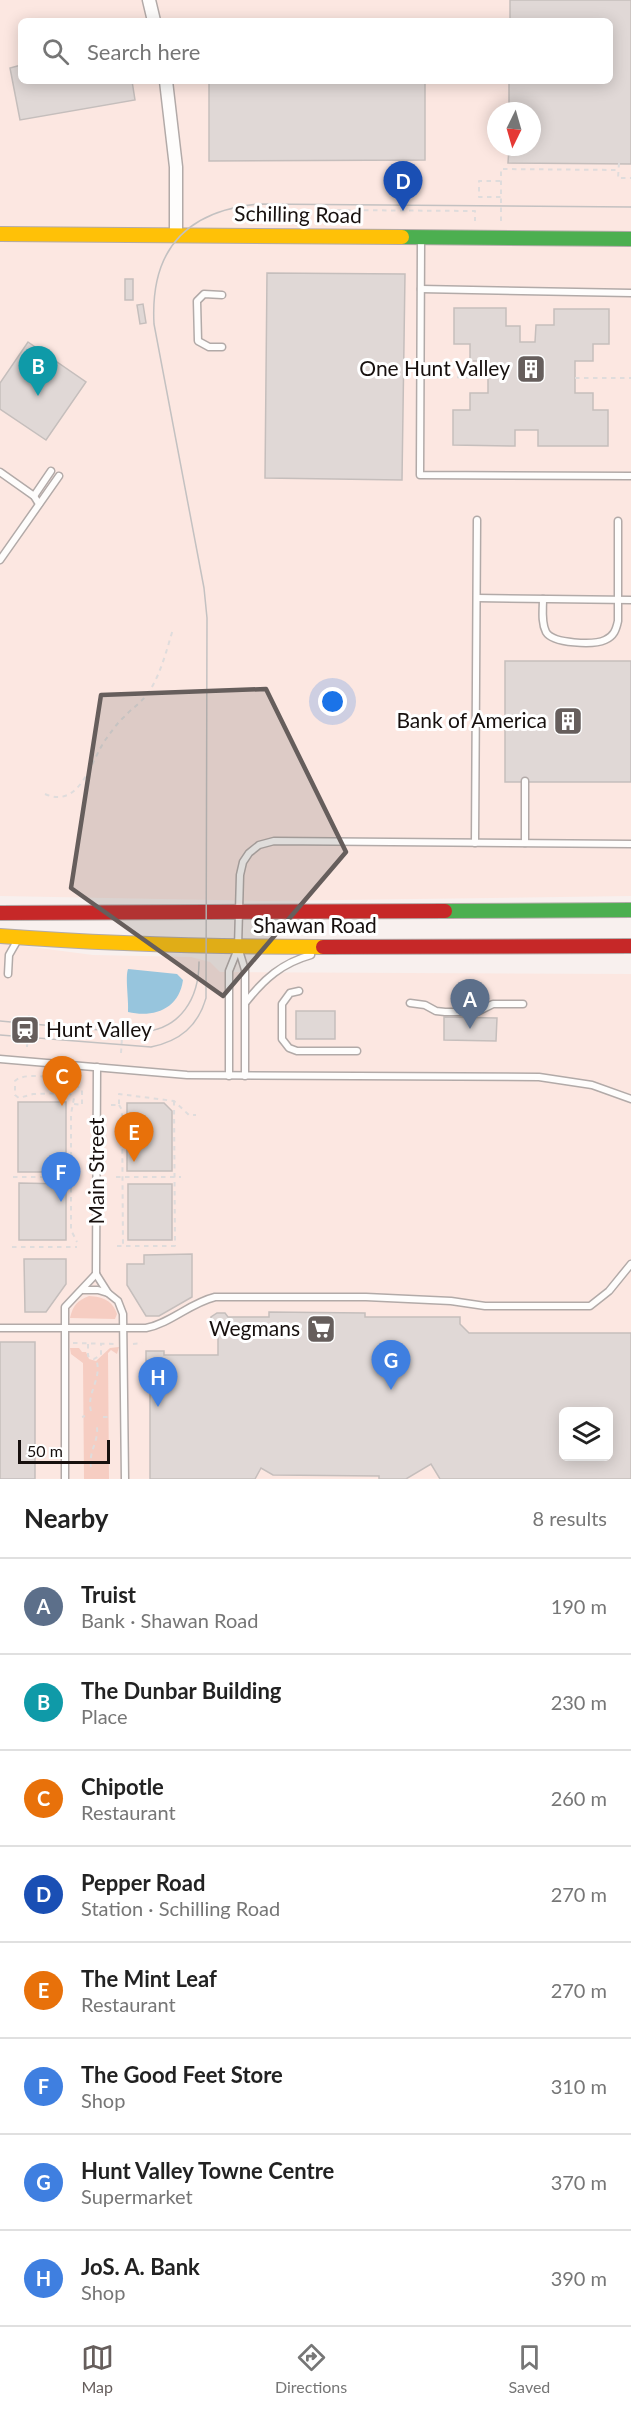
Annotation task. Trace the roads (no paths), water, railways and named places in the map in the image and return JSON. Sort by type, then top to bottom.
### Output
[{"type":"main road","name":"Schilling Road","points":[[0,234],[631,239]]},
{"type":"main road","name":"Shawan Road","points":[[0,913],[61,915],[631,910]]},
{"type":"main road","name":"Shawan Road","points":[[0,936],[108,943],[238,947],[631,946]]},
{"type":"street","points":[[149,0],[153,18]]},
{"type":"street","points":[[166,84],[175,146],[176,235]]},
{"type":"lane","points":[[421,237],[420,475],[631,476]]},
{"type":"lane","points":[[421,289],[631,293]]},
{"type":"lane","points":[[222,295],[204,294],[199,297],[197,308],[198,341],[209,347],[222,347]]},
{"type":"lane","points":[[34,496],[51,471]]},
{"type":"lane","points":[[0,472],[34,496],[39,504]]},
{"type":"lane","points":[[0,560],[59,477]]},
{"type":"lane","points":[[475,843],[477,520]]},
{"type":"lane","points":[[543,598],[545,631],[551,638],[559,641],[598,642],[616,632],[618,521]]},
{"type":"lane","points":[[477,598],[631,600]]},
{"type":"lane","points":[[525,782],[525,843]]},
{"type":"lane","points":[[245,1076],[245,970],[238,947],[240,875],[243,862],[259,845],[274,841],[631,844]]},
{"type":"lane","points":[[8,974],[11,950],[18,938]]},
{"type":"lane","points":[[229,1076],[229,971],[238,947]]},
{"type":"lane","points":[[245,1002],[267,978],[287,963],[338,947]]},
{"type":"lane","points":[[299,991],[290,993],[282,1004],[282,1039],[285,1044],[297,1051],[357,1052]]},
{"type":"lane","points":[[410,1003],[446,1012],[477,1012],[494,1005],[523,1004]]},
{"type":"lane","points":[[0,1059],[187,1075],[538,1077],[592,1085],[631,1099]]},
{"type":"lane","name":"Main Street","points":[[96,1274],[97,1067]]},
{"type":"lane","points":[[0,1328],[154,1327],[205,1299],[215,1297],[366,1297],[452,1301],[485,1306],[590,1306],[609,1291],[631,1264]]},
{"type":"lane","points":[[65,1479],[65,1307],[96,1274],[108,1293],[122,1307],[125,1479]]},
{"type":"lane","points":[[83,1290],[108,1293]]},
{"type":"water","points":[[128,969],[177,974],[183,980],[181,990],[171,1004],[164,1009],[147,1014],[128,1012]]},
{"type":"tram line","points":[[0,1035],[151,1047],[171,1041],[186,1031],[198,1017],[206,998],[207,618],[204,588],[154,324],[154,298],[158,275],[166,255],[177,239],[210,215],[232,208],[258,204],[631,207]]},
{"type":"tram line","points":[[0,1021],[121,1032],[156,1030],[177,1018],[185,1009],[196,988],[199,962]]},
{"type":"place","name":"Pepper Road","points":[[403,211]]},
{"type":"place","name":"One Hunt Valley","points":[[531,369]]},
{"type":"place","name":"The Dunbar Building","points":[[38,396]]},
{"type":"place","name":"Bank of America","points":[[568,721]]},
{"type":"place","name":"Truist","points":[[470,1029]]},
{"type":"place","name":"Hunt Valley","points":[[25,1030]]},
{"type":"place","name":"Chipotle","points":[[62,1106]]},
{"type":"place","name":"The Mint Leaf","points":[[134,1162]]},
{"type":"place","name":"The Good Feet Store","points":[[61,1202]]},
{"type":"place","name":"Wegmans","points":[[321,1329]]},
{"type":"place","name":"Hunt Valley Towne Centre","points":[[391,1390]]},
{"type":"place","name":"JoS. A. Bank","points":[[158,1407]]}]
